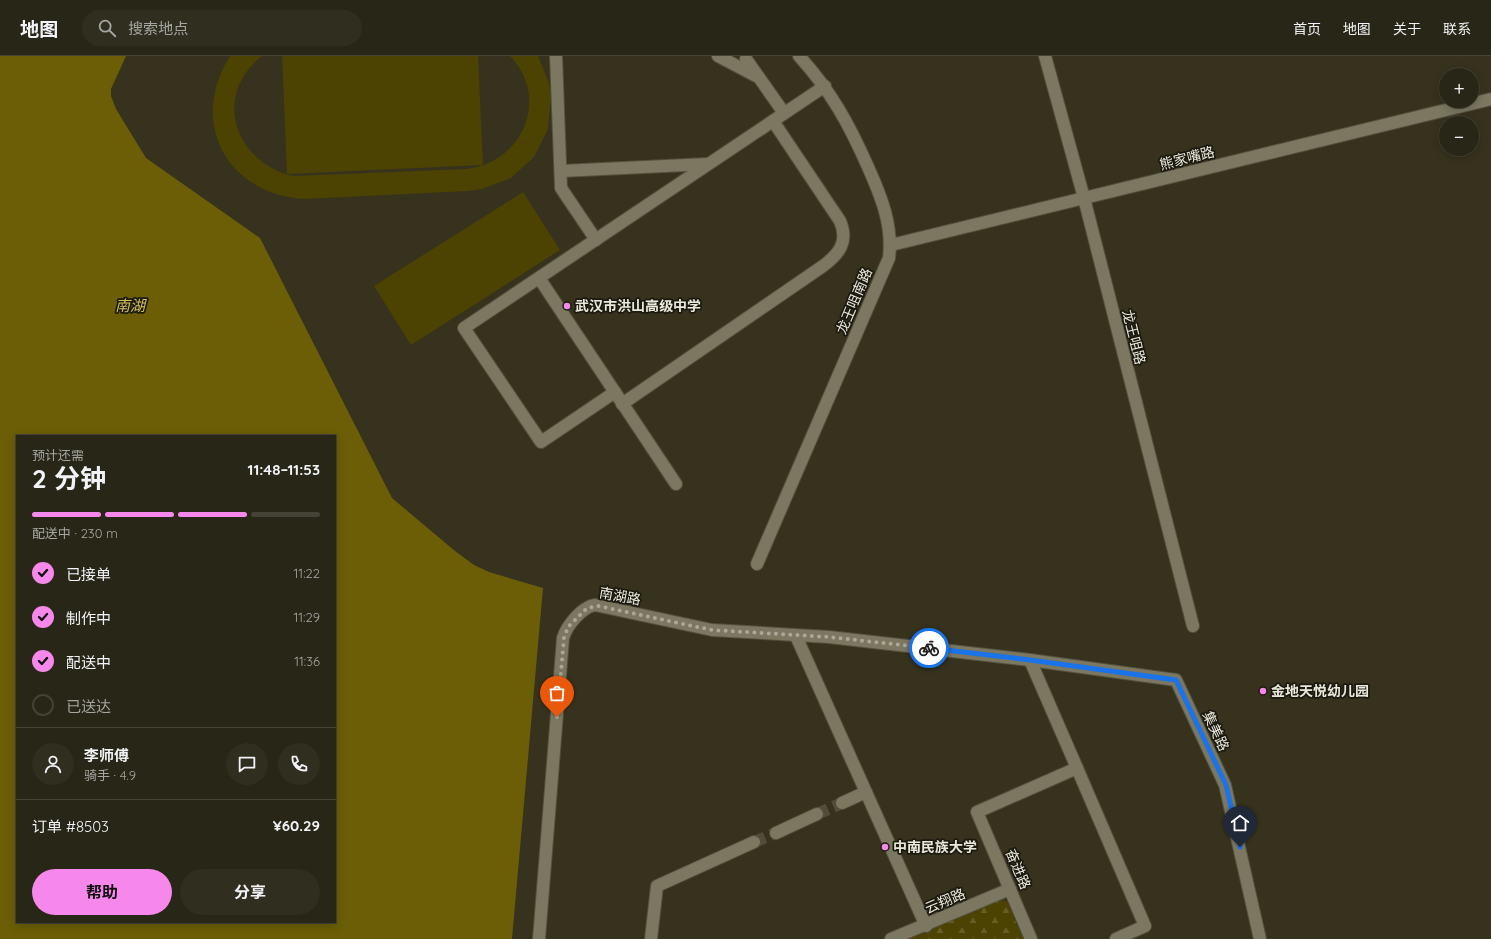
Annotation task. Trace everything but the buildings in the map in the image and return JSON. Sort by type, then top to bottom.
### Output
[{"type":"street","points":[[556,56],[561,188],[596,240]]},
{"type":"street","points":[[718,56],[759,77]]},
{"type":"street","name":"龙王咀南路","points":[[757,564],[889,258],[891,245],[889,227],[880,196],[852,131],[825,86],[800,56]]},
{"type":"street","name":"龙王咀路","points":[[1045,56],[1084,198],[1193,626]]},
{"type":"street","points":[[746,59],[784,113]]},
{"type":"street","points":[[615,392],[541,442],[464,328],[825,86]]},
{"type":"street","name":"熊家嘴路","points":[[891,245],[1491,99]]},
{"type":"street","points":[[622,404],[823,266],[835,257],[842,247],[843,234],[840,221],[773,121]]},
{"type":"street","points":[[561,171],[709,164]]},
{"type":"street","points":[[539,278],[676,484]]},
{"type":"street","name":"南湖路","points":[[539,939],[564,638],[568,627],[587,608],[598,606],[712,630],[829,637],[1030,660]]},
{"type":"street","points":[[796,636],[926,926]]},
{"type":"street","points":[[1030,660],[1145,926],[1116,939]]},
{"type":"street","name":"集美路","points":[[1030,660],[1176,680],[1226,785],[1260,939]]},
{"type":"street","name":"奋进路","points":[[1031,939],[977,812],[1077,768]]},
{"type":"street","points":[[842,803],[866,792]]},
{"type":"street","points":[[776,833],[817,814]]},
{"type":"street","points":[[651,939],[657,886],[754,842]]},
{"type":"street","name":"云翔路","points":[[891,939],[926,926],[1010,889]]},
{"type":"green space","points":[[230,56],[262,56],[247,72],[237,89],[234,107],[237,125],[244,142],[256,157],[273,168],[293,176],[466,169],[486,164],[502,155],[515,142],[524,126],[529,109],[528,91],[522,73],[510,56],[538,56],[549,83],[551,98],[548,129],[534,157],[511,178],[482,189],[468,191],[304,199],[277,194],[254,184],[236,169],[222,151],[215,129],[213,106],[218,81]]},
{"type":"green space","points":[[282,56],[478,56],[483,165],[287,174]]},
{"type":"green space","points":[[523,192],[560,250],[411,345],[374,286]]},
{"type":"green space","points":[[998,900],[1007,901],[1023,939],[904,939]]},
{"type":"water","name":"南湖","points":[[0,56],[126,56],[111,89],[111,96],[116,109],[146,158],[260,238],[392,498],[474,565],[489,572],[543,588],[512,939],[0,939]]},
{"type":"tunnel","points":[[817,814],[842,803]]},
{"type":"tunnel","points":[[754,842],[776,833]]},
{"type":"way so far","points":[[557,717],[566,630],[570,624],[591,606],[598,606],[712,630],[829,637],[929,648]]},
{"type":"place","name":"武汉市洪山高级中学","points":[[567,306]]},
{"type":"place","name":"金地天悦幼儿园","points":[[1263,691]]},
{"type":"place","name":"中南民族大学","points":[[885,847]]},
{"type":"route","points":[[929,648],[1176,680],[1226,785],[1240,847]]}]
